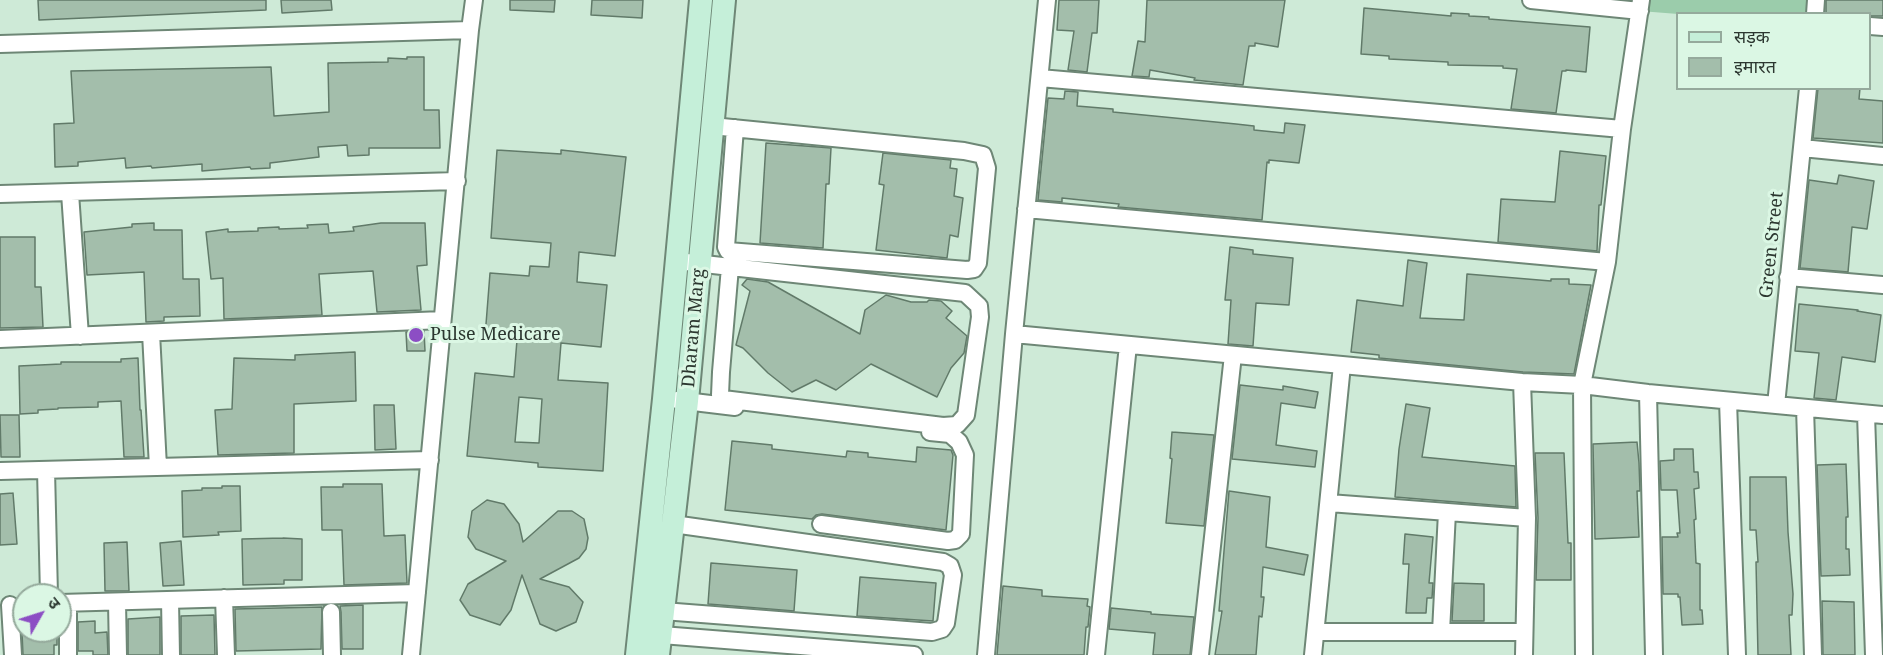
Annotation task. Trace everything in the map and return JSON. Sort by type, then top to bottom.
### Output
[{"type":"street","points":[[411,655],[474,0]]},
{"type":"street","name":"Dharam Marg","points":[[648,645],[663,611],[700,263],[698,159],[701,0]]},
{"type":"street","name":"Dharam Marg","points":[[648,645],[664,399],[676,261],[698,159],[712,126],[724,0]]},
{"type":"street","points":[[986,655],[1014,334],[1047,0]]},
{"type":"street","points":[[1531,0],[1640,6],[1622,129],[1607,262],[1582,385],[1584,655]]},
{"type":"street","points":[[0,44],[470,30]]},
{"type":"street","points":[[1040,78],[1622,129]]},
{"type":"street","name":"Green Street","points":[[1776,405],[1808,90]]},
{"type":"street","points":[[712,126],[735,128],[964,151],[983,155],[987,168],[978,263],[974,269],[967,270],[728,251],[726,246],[735,128]]},
{"type":"street","points":[[1802,148],[1883,156]]},
{"type":"street","points":[[0,194],[457,181]]},
{"type":"street","points":[[70,192],[80,336]]},
{"type":"street","points":[[1026,209],[1607,262]]},
{"type":"street","points":[[676,261],[965,293],[979,306],[980,317],[966,415],[957,424],[943,426],[723,399],[720,395],[721,372],[730,267]]},
{"type":"street","points":[[1788,278],[1883,285]]},
{"type":"street","points":[[0,339],[442,320]]},
{"type":"street","points":[[151,333],[158,467]]},
{"type":"street","points":[[1014,334],[1875,414],[1874,655]]},
{"type":"street","points":[[1096,655],[1128,345]]},
{"type":"street","points":[[1200,655],[1233,355]]},
{"type":"street","points":[[1313,655],[1342,365]]},
{"type":"street","points":[[1522,382],[1527,518],[1524,655]]},
{"type":"street","points":[[1648,393],[1654,655]]},
{"type":"street","points":[[664,399],[950,434],[959,442],[965,455],[961,534],[955,540],[948,541],[821,524]]},
{"type":"street","points":[[1728,401],[1737,655]]},
{"type":"street","points":[[1805,408],[1813,655]]},
{"type":"street","points":[[0,471],[430,460]]},
{"type":"street","points":[[46,470],[49,583]]},
{"type":"street","points":[[1329,503],[1527,518]]},
{"type":"street","points":[[1441,632],[1447,512]]},
{"type":"street","points":[[663,611],[932,632],[942,629],[946,623],[953,575],[950,566],[943,562],[673,524]]},
{"type":"street","points":[[72,603],[417,593]]},
{"type":"street","points":[[224,598],[226,655]]},
{"type":"street","points":[[170,600],[171,655]]},
{"type":"street","points":[[117,602],[118,655]]},
{"type":"street","points":[[11,605],[13,655]]},
{"type":"street","points":[[331,612],[332,655]]},
{"type":"street","points":[[1316,632],[1523,632]]},
{"type":"street","points":[[648,645],[914,655]]},
{"type":"green space","points":[[1641,0],[1816,0],[1815,12],[1676,12],[1676,14],[1640,11]]},
{"type":"building","points":[[38,0],[266,0],[266,10],[39,20]]},
{"type":"building","points":[[281,0],[331,0],[332,10],[282,13]]},
{"type":"building","points":[[510,0],[555,0],[554,12],[510,10]]},
{"type":"building","points":[[592,0],[643,0],[642,18],[591,15]]},
{"type":"building","points":[[1059,0],[1099,0],[1097,33],[1092,33],[1087,72],[1068,70],[1074,31],[1057,30]]},
{"type":"building","points":[[1147,0],[1285,0],[1278,47],[1255,43],[1255,46],[1249,46],[1243,85],[1194,80],[1195,78],[1150,70],[1149,77],[1132,76],[1138,41],[1145,42]]},
{"type":"building","points":[[1826,0],[1883,0],[1883,16],[1871,16],[1871,12],[1826,12]]},
{"type":"building","points":[[1364,8],[1451,16],[1451,13],[1469,14],[1469,16],[1489,17],[1489,19],[1590,27],[1586,72],[1562,71],[1556,113],[1511,109],[1517,69],[1503,68],[1503,66],[1448,65],[1448,62],[1389,59],[1389,56],[1361,54]]},
{"type":"building","points":[[407,57],[424,57],[424,110],[439,110],[440,148],[369,148],[369,155],[348,156],[347,145],[318,147],[319,157],[270,163],[270,168],[251,169],[250,167],[202,171],[202,164],[126,168],[125,158],[78,162],[78,166],[55,167],[54,124],[74,123],[71,71],[271,67],[274,116],[329,112],[328,63],[388,62],[388,58],[407,59]]},
{"type":"building","points":[[1818,90],[1860,90],[1859,99],[1883,101],[1883,143],[1813,138]]},
{"type":"building","points":[[1065,91],[1078,92],[1077,106],[1113,109],[1113,112],[1254,126],[1254,130],[1284,133],[1285,123],[1305,125],[1299,163],[1269,160],[1269,163],[1267,162],[1262,220],[1118,207],[1119,204],[1062,198],[1062,202],[1038,200],[1048,98],[1064,99]]},
{"type":"building","points":[[766,143],[831,148],[829,184],[826,184],[823,248],[760,243]]},
{"type":"building","points":[[497,150],[561,154],[561,150],[626,157],[615,256],[579,252],[577,282],[607,285],[601,347],[561,343],[558,380],[608,383],[603,471],[538,467],[538,463],[467,456],[475,373],[514,377],[517,340],[485,337],[490,273],[529,276],[530,266],[549,267],[551,243],[491,238]],"holes":[[[519,397],[542,399],[539,443],[515,442]]]},
{"type":"building","points":[[1560,151],[1606,156],[1601,205],[1599,205],[1597,251],[1498,242],[1501,199],[1555,202]]},
{"type":"building","points":[[883,153],[951,160],[950,168],[957,169],[954,196],[963,198],[958,237],[950,235],[947,258],[876,250],[884,185],[879,184]]},
{"type":"building","points":[[1839,175],[1874,181],[1867,229],[1852,227],[1848,272],[1800,268],[1809,180],[1837,184]]},
{"type":"building","points":[[154,223],[154,230],[182,230],[183,279],[199,279],[200,316],[164,317],[164,321],[146,322],[144,272],[87,275],[84,232],[132,227],[132,224]]},
{"type":"building","points":[[381,223],[425,223],[427,265],[417,266],[421,310],[377,312],[373,271],[319,274],[322,315],[224,319],[223,278],[211,279],[206,232],[228,229],[228,232],[258,231],[258,228],[279,227],[279,229],[308,228],[307,225],[328,224],[329,233],[354,231],[353,227]]},
{"type":"building","points":[[0,237],[35,237],[35,287],[41,287],[43,327],[0,328]]},
{"type":"building","points":[[1230,247],[1253,250],[1253,254],[1293,258],[1289,305],[1256,303],[1253,346],[1228,344],[1231,300],[1225,300]]},
{"type":"building","points":[[1408,260],[1427,263],[1420,318],[1464,320],[1467,274],[1551,281],[1551,279],[1569,279],[1569,284],[1591,285],[1574,374],[1523,372],[1379,358],[1379,355],[1351,352],[1357,300],[1403,306]]},
{"type":"building","points":[[747,279],[768,282],[860,334],[865,310],[886,295],[911,302],[941,301],[952,311],[946,318],[967,336],[964,353],[951,368],[937,397],[871,364],[836,390],[816,380],[792,392],[768,373],[743,348],[736,345],[750,291],[742,285]]},
{"type":"building","points":[[1799,304],[1858,310],[1881,315],[1875,362],[1842,357],[1836,400],[1814,398],[1819,353],[1795,351]]},
{"type":"building","points":[[424,331],[425,351],[407,351],[406,332]]},
{"type":"building","points":[[355,352],[356,401],[294,404],[294,453],[218,455],[215,410],[232,409],[234,358],[295,360],[295,355]]},
{"type":"building","points":[[138,358],[144,457],[124,457],[121,401],[98,402],[98,407],[58,408],[38,410],[38,413],[20,414],[19,366],[61,364],[61,362],[121,362],[121,359]]},
{"type":"building","points":[[1240,385],[1283,390],[1283,386],[1318,392],[1315,408],[1281,403],[1276,445],[1317,451],[1315,467],[1232,459]]},
{"type":"building","points":[[1406,404],[1430,408],[1422,457],[1515,466],[1516,507],[1395,497]]},
{"type":"building","points":[[374,405],[394,405],[396,449],[375,450]]},
{"type":"building","points":[[0,415],[19,415],[20,457],[1,457]]},
{"type":"building","points":[[1172,432],[1214,435],[1204,526],[1166,523]]},
{"type":"building","points":[[732,441],[772,445],[772,449],[846,457],[847,451],[868,453],[868,457],[916,462],[917,447],[951,450],[953,455],[946,530],[822,514],[812,519],[725,510]]},
{"type":"building","points":[[1637,442],[1640,491],[1637,491],[1639,537],[1595,539],[1593,444]]},
{"type":"building","points":[[1674,449],[1693,449],[1694,472],[1698,472],[1699,488],[1694,489],[1696,519],[1694,520],[1696,563],[1700,564],[1700,610],[1702,610],[1703,624],[1682,625],[1680,597],[1678,594],[1663,594],[1662,537],[1678,537],[1677,533],[1680,533],[1677,490],[1661,490],[1660,461],[1674,460]]},
{"type":"building","points":[[1535,453],[1564,453],[1568,543],[1571,543],[1571,580],[1536,580],[1538,518]]},
{"type":"building","points":[[1846,464],[1848,517],[1846,517],[1846,549],[1849,549],[1850,575],[1821,576],[1817,465]]},
{"type":"building","points":[[1750,477],[1786,477],[1793,594],[1792,615],[1789,615],[1791,655],[1758,655],[1756,562],[1758,562],[1756,530],[1750,530]]},
{"type":"building","points":[[343,484],[382,484],[384,536],[405,535],[407,583],[344,585],[342,530],[322,530],[321,487],[343,487]]},
{"type":"building","points":[[222,486],[240,486],[241,531],[183,537],[182,491],[222,488]]},
{"type":"building","points":[[1229,491],[1270,497],[1266,547],[1308,555],[1304,575],[1263,567],[1261,597],[1264,597],[1262,617],[1259,616],[1256,655],[1215,655],[1222,611],[1219,611]]},
{"type":"building","points":[[13,493],[17,544],[0,545],[0,494]]},
{"type":"building","points":[[487,500],[504,504],[519,524],[523,542],[558,511],[572,511],[584,519],[588,538],[586,549],[579,558],[540,579],[569,587],[583,602],[576,622],[556,631],[540,624],[522,575],[511,610],[500,625],[470,615],[460,600],[468,584],[506,561],[476,549],[468,537],[472,511]]},
{"type":"building","points":[[1405,534],[1433,537],[1429,583],[1433,583],[1432,598],[1427,598],[1426,613],[1406,613],[1409,564],[1403,564]]},
{"type":"building","points":[[242,539],[302,539],[302,580],[284,580],[284,584],[243,585]]},
{"type":"building","points":[[181,541],[184,585],[163,586],[160,543]]},
{"type":"building","points":[[127,542],[129,591],[105,591],[104,543]]},
{"type":"building","points":[[711,563],[797,570],[794,611],[708,604]]},
{"type":"building","points":[[860,577],[936,583],[933,621],[857,616]]},
{"type":"building","points":[[1454,583],[1484,584],[1484,621],[1452,621]]},
{"type":"building","points":[[1003,586],[1042,590],[1042,596],[1088,599],[1087,606],[1090,607],[1084,655],[997,655]]},
{"type":"building","points":[[1822,601],[1854,602],[1855,655],[1823,655]]},
{"type":"building","points":[[363,605],[363,649],[342,649],[340,606]]},
{"type":"building","points":[[322,607],[321,649],[236,651],[235,609]]},
{"type":"building","points":[[1111,608],[1194,617],[1190,655],[1153,655],[1155,633],[1109,629]]},
{"type":"building","points":[[214,615],[215,655],[181,655],[181,616]]},
{"type":"building","points":[[160,617],[160,655],[128,655],[128,619]]},
{"type":"building","points":[[95,621],[95,633],[107,632],[108,655],[93,655],[93,651],[78,651],[78,622]]},
{"type":"building","points":[[22,643],[57,643],[54,645],[54,655],[23,655]]},
{"type":"place","name":"Pulse Medicare","points":[[416,335]]}]
